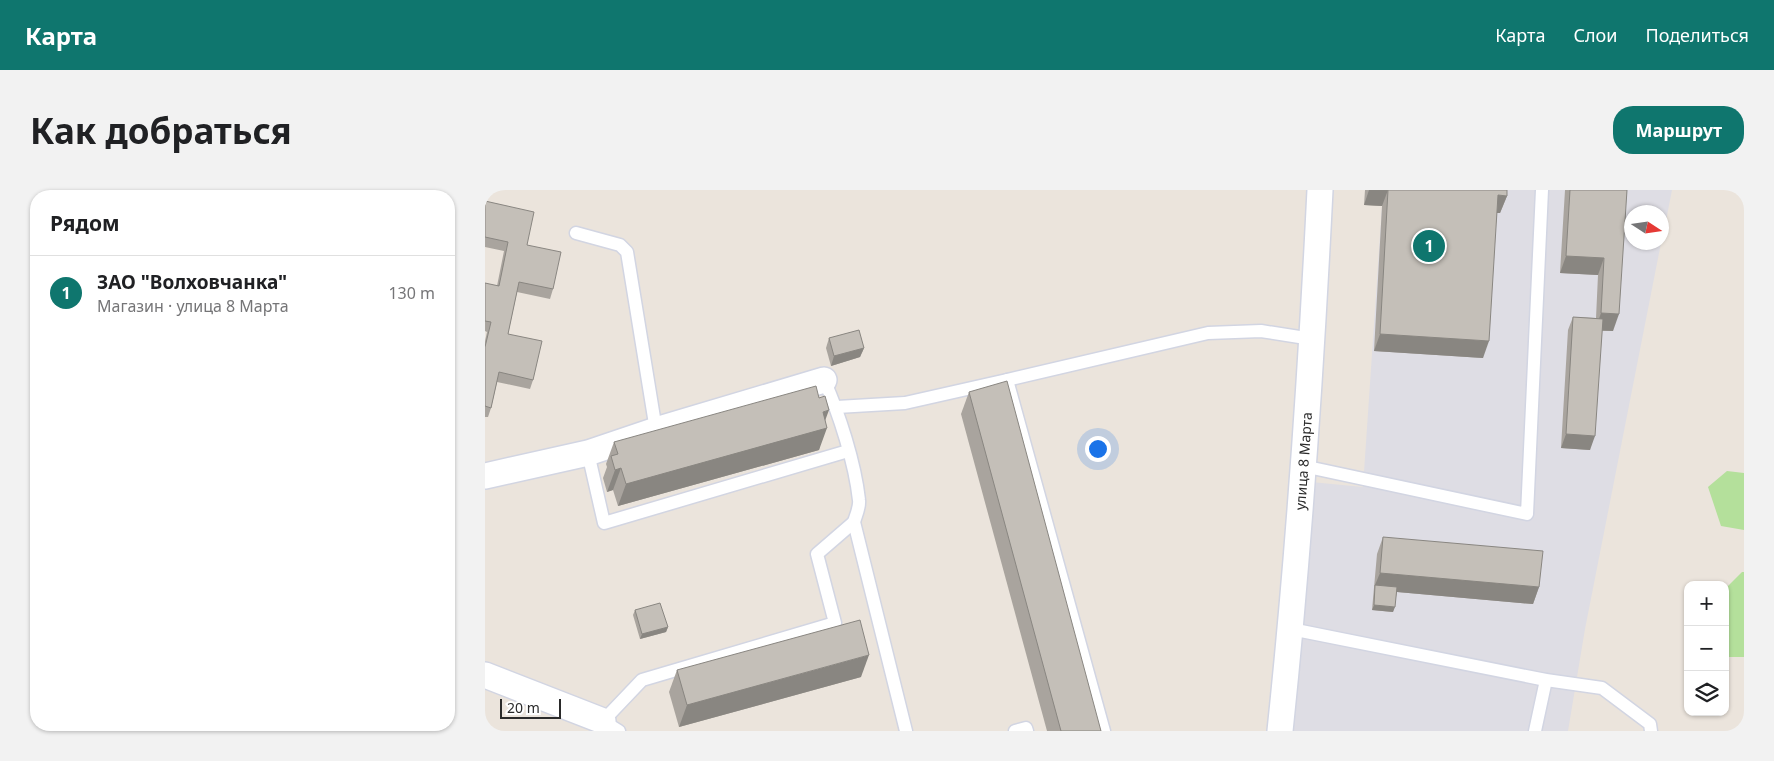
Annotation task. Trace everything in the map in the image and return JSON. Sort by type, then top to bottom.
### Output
[{"type":"street","name":"улица 8 Марта","points":[[1279,731],[1291,629],[1321,190]]},
{"type":"street","points":[[485,476],[588,453],[656,430],[824,380]]},
{"type":"street","points":[[485,675],[611,726]]},
{"type":"lane","points":[[1303,466],[1527,514],[1542,190]]},
{"type":"lane","points":[[576,233],[620,245],[627,252],[656,430]]},
{"type":"lane","points":[[837,407],[905,404],[1208,333],[1261,331],[1312,339]]},
{"type":"lane","points":[[824,380],[837,407],[860,502],[854,522],[906,731]]},
{"type":"lane","points":[[1007,380],[1104,731]]},
{"type":"lane","points":[[588,453],[604,523],[848,451]]},
{"type":"lane","points":[[611,726],[642,680],[835,623],[817,554],[854,522]]},
{"type":"lane","points":[[1291,629],[1545,680],[1602,688],[1650,724],[1651,731]]},
{"type":"lane","points":[[1535,731],[1545,680]]},
{"type":"lane","points":[[1015,731],[1026,728],[1027,731]]},
{"type":"shaded area","points":[[1365,190],[1672,190],[1669,205],[1624,205],[1624,250],[1660,250],[1585,629],[1568,731],[1291,731],[1311,482],[1363,487],[1382,206]]},
{"type":"green space","points":[[1727,471],[1744,473],[1744,530],[1721,526],[1708,487]]},
{"type":"green space","points":[[1744,572],[1744,657],[1729,657],[1729,585]]},
{"type":"building","points":[[1388,190],[1507,190],[1507,196],[1498,195],[1489,341],[1380,334]]},
{"type":"building","points":[[1570,190],[1627,190],[1626,205],[1624,205],[1619,314],[1601,313],[1604,258],[1566,256]]},
{"type":"building","points":[[485,201],[534,212],[527,245],[561,252],[553,289],[519,282],[508,334],[542,341],[533,380],[499,372],[491,408],[485,406],[485,347],[491,322],[485,321],[485,283],[499,286],[508,242],[485,237]]},
{"type":"building","points":[[1573,317],[1603,319],[1595,436],[1566,434]]},
{"type":"building","points":[[859,330],[864,348],[834,356],[829,338]]},
{"type":"building","points":[[1007,381],[1101,731],[1061,731],[969,392]]},
{"type":"building","points":[[816,386],[819,398],[825,396],[829,410],[823,412],[827,428],[626,484],[621,468],[615,470],[611,456],[618,454],[614,442]]},
{"type":"building","points":[[1383,537],[1543,551],[1539,587],[1380,573]]},
{"type":"building","points":[[1375,585],[1397,587],[1395,607],[1374,605]]},
{"type":"building","points":[[660,603],[668,627],[642,634],[635,610]]},
{"type":"building","points":[[860,620],[869,655],[687,705],[677,670]]},
{"type":"place","name":"ЗАО \"Волховчанка\"","points":[[1429,246]]}]
